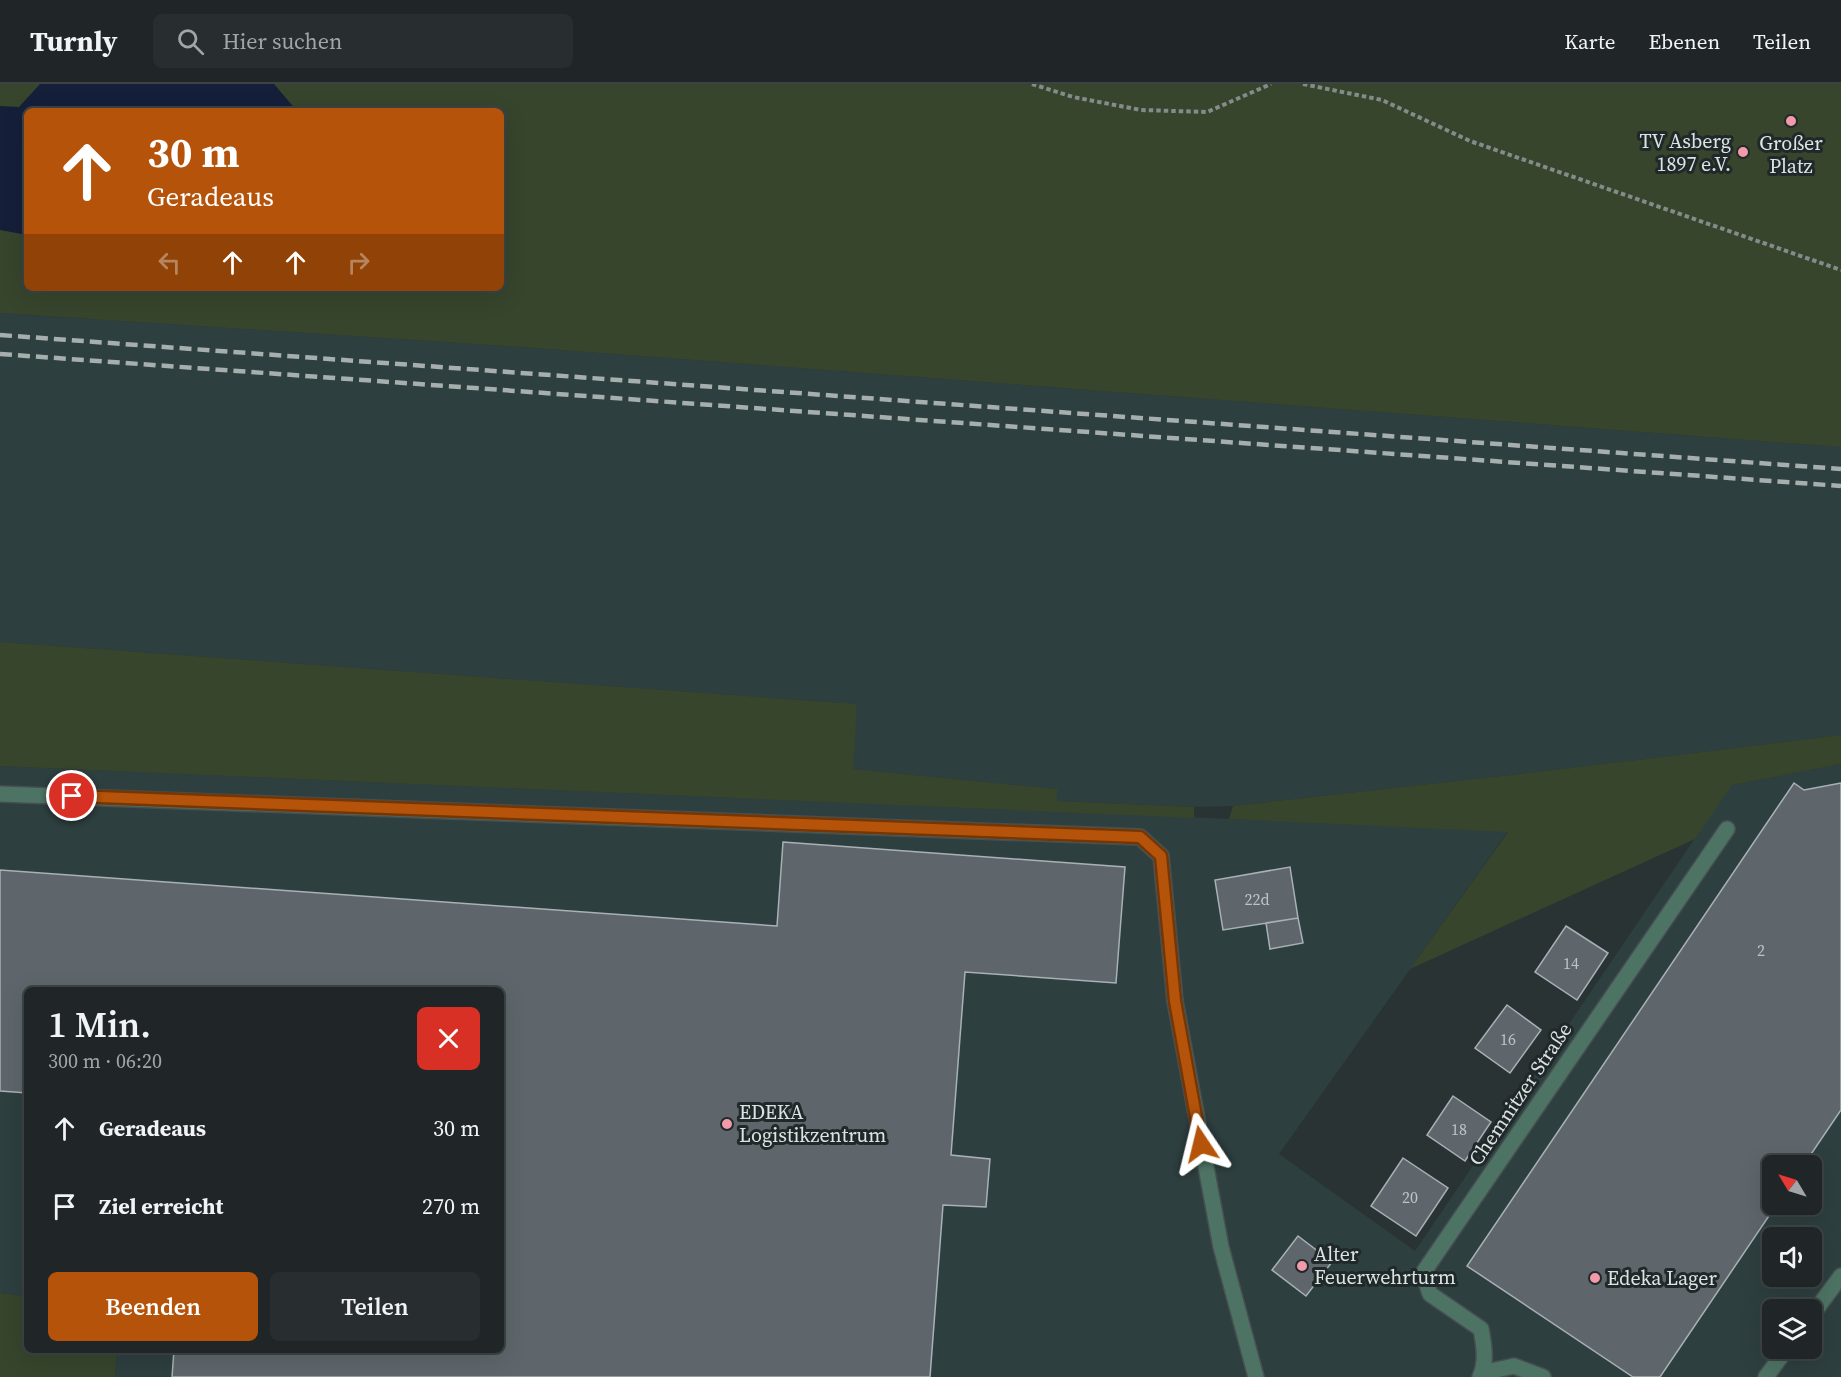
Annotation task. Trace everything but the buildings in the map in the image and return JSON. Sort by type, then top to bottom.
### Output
[{"type":"street","points":[[0,794],[1140,837],[1161,856],[1175,1001],[1221,1247],[1256,1377]]},
{"type":"street","name":"Chemnitzer Straße","points":[[1481,1375],[1485,1349],[1481,1329],[1430,1294],[1423,1273],[1727,829]]},
{"type":"street","points":[[1822,1302],[1841,1276]]},
{"type":"street","points":[[1766,1377],[1779,1359]]},
{"type":"street","points":[[1481,1375],[1514,1366],[1543,1377]]},
{"type":"path","points":[[1032,84],[1073,97],[1141,110],[1207,112],[1270,84]]},
{"type":"path","points":[[1302,84],[1382,100],[1470,141],[1841,270]]},
{"type":"shaded area","points":[[0,313],[535,348],[1841,447],[1841,735],[1233,806],[1194,807],[1057,801],[1056,789],[852,769],[857,704],[0,642]]},
{"type":"shaded area","points":[[1841,764],[1841,1377],[115,1377],[117,1353],[504,1353],[504,987],[24,987],[24,1296],[0,1293],[0,766],[1508,831],[1279,1154],[1415,1251],[1731,785]]},
{"type":"green space","points":[[0,84],[1841,84],[1841,447],[535,348],[0,313]]},
{"type":"green space","points":[[0,642],[857,704],[853,769],[1057,789],[1057,801],[1194,807],[1194,818],[0,766]]},
{"type":"green space","points":[[1841,735],[1841,764],[1732,785],[1695,839],[1410,969],[1508,832],[1229,819],[1233,806]]},
{"type":"green space","points":[[0,1293],[24,1296],[24,1353],[117,1353],[115,1377],[0,1377]]},
{"type":"water","points":[[40,84],[274,84],[294,108],[24,108],[24,234],[0,230],[0,106],[19,107]]},
{"type":"railway","points":[[0,335],[1841,469]]},
{"type":"railway","points":[[0,354],[1841,486]]},
{"type":"place","name":"Großer Platz","points":[[1791,121]]},
{"type":"place","name":"TV Asberg 1897 e.V.","points":[[1743,152]]},
{"type":"place","name":"EDEKA Logistikzentrum","points":[[727,1124]]},
{"type":"place","name":"Alter Feuerwehrturm","points":[[1302,1266]]},
{"type":"place","name":"Edeka Lager","points":[[1595,1278]]},
{"type":"route","points":[[72,796],[1140,837],[1161,856],[1175,1001],[1201,1144]]}]
